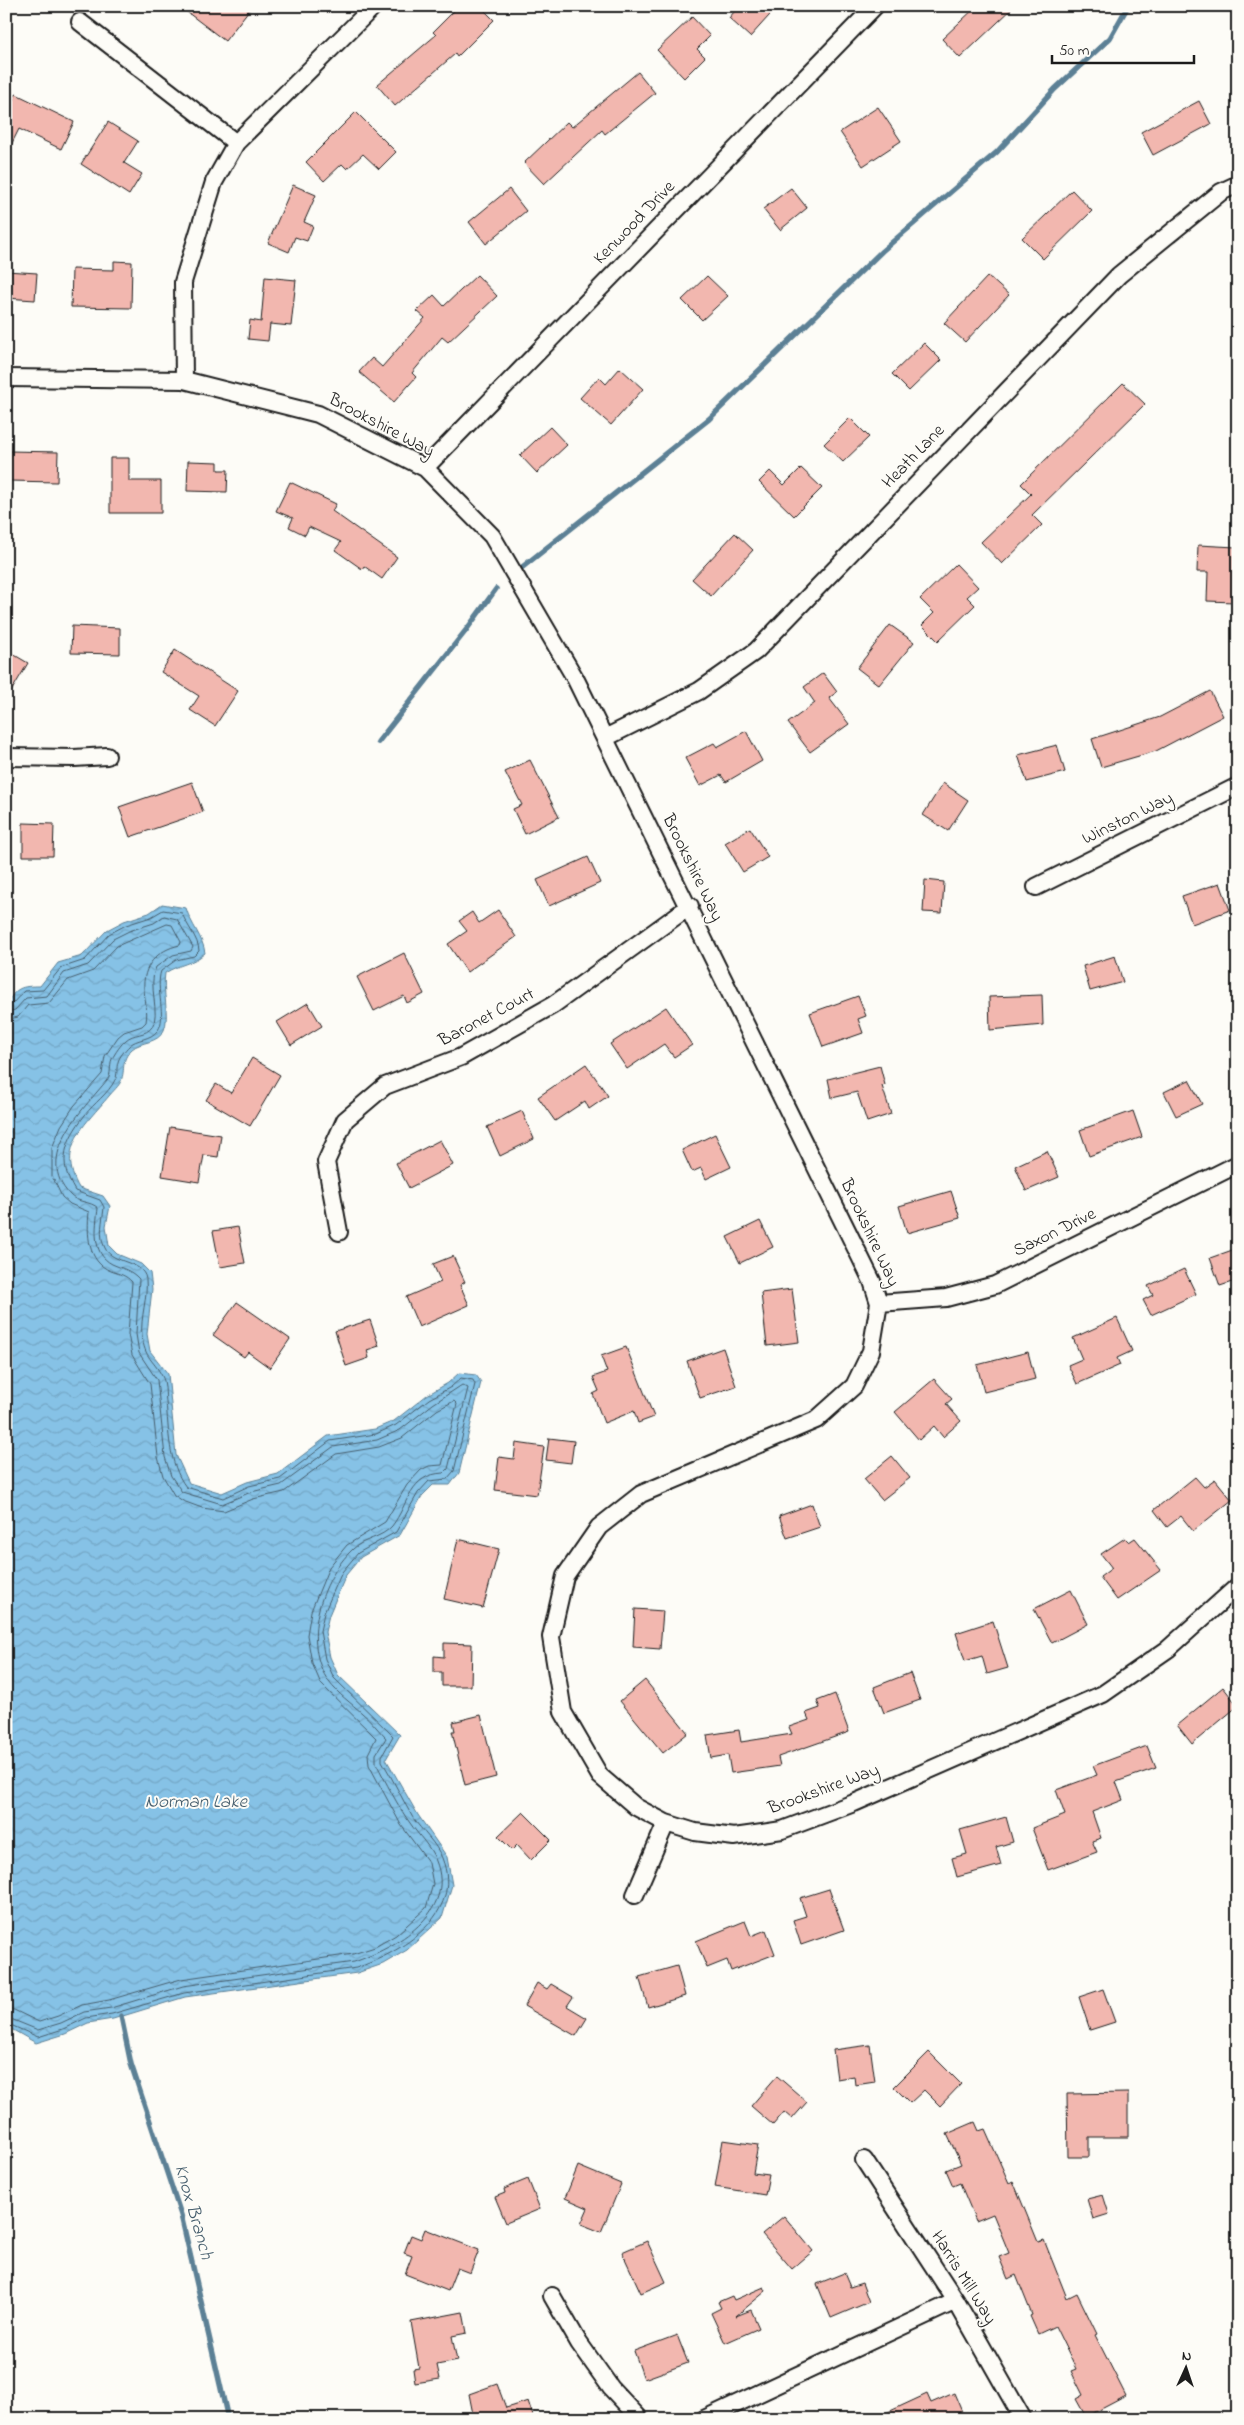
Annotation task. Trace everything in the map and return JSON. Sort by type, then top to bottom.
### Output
[{"type":"street","points":[[184,380],[183,282],[214,182],[236,143],[374,6]]},
{"type":"street","name":"Kenwood Drive","points":[[425,468],[875,6]]},
{"type":"street","points":[[80,22],[236,143]]},
{"type":"street","name":"Heath Lane","points":[[605,738],[699,691],[756,651],[1119,275],[1221,192],[1238,184]]},
{"type":"street","name":"Brookshire Way","points":[[6,378],[184,380],[318,414],[425,468],[492,536],[576,678],[690,906],[872,1281],[879,1302],[871,1351],[854,1386],[816,1420],[641,1494],[599,1527],[565,1576],[551,1637],[563,1712],[600,1776],[636,1807],[666,1823],[695,1832],[734,1837],[782,1830],[854,1803],[1104,1694],[1168,1649],[1238,1586]]},
{"type":"street","points":[[6,757],[74,758],[107,756]]},
{"type":"street","name":"Winston Way","points":[[1036,887],[1238,786]]},
{"type":"street","name":"Baronet Court","points":[[339,1232],[326,1162],[345,1120],[385,1086],[461,1057],[553,1005],[690,906]]},
{"type":"street","name":"Saxon Drive","points":[[879,1302],[946,1298],[995,1285],[1238,1164]]},
{"type":"street","points":[[635,1896],[666,1823]]},
{"type":"street","name":"Harris Mill Way","points":[[864,2160],[956,2301],[1023,2419]]},
{"type":"street","points":[[552,2296],[579,2342],[611,2388],[640,2419]]},
{"type":"street","points":[[704,2419],[956,2301]]},
{"type":"water","name":"Norman Lake","points":[[162,904],[186,908],[202,942],[205,953],[196,960],[165,973],[166,1024],[164,1030],[158,1038],[136,1046],[128,1053],[120,1083],[76,1138],[71,1160],[73,1173],[79,1188],[103,1196],[110,1206],[106,1226],[109,1246],[117,1254],[141,1264],[150,1273],[152,1289],[147,1334],[150,1351],[168,1374],[176,1455],[189,1483],[222,1493],[247,1482],[278,1474],[328,1436],[375,1429],[394,1421],[427,1395],[448,1383],[459,1373],[476,1375],[481,1382],[459,1473],[450,1485],[433,1485],[422,1496],[400,1535],[361,1557],[346,1575],[329,1615],[325,1632],[330,1657],[338,1675],[400,1735],[386,1759],[418,1815],[447,1857],[452,1885],[442,1918],[407,1950],[383,1964],[357,1973],[185,1997],[113,2019],[88,2023],[65,2034],[36,2043],[6,2026],[6,1005],[16,991],[28,986],[40,986],[58,963],[82,956],[107,930],[124,921],[149,913]]},
{"type":"building","points":[[179,6],[252,6],[225,41]]},
{"type":"building","points":[[459,6],[480,6],[494,20],[457,57],[455,54],[395,106],[377,85],[436,35],[433,32]]},
{"type":"building","points":[[739,6],[778,6],[750,37],[729,18]]},
{"type":"building","points":[[977,6],[1015,6],[960,58],[942,39]]},
{"type":"building","points":[[692,17],[710,36],[697,49],[705,57],[684,78],[657,50]]},
{"type":"building","points":[[638,72],[655,93],[605,134],[602,130],[544,184],[524,163],[567,122],[572,127]]},
{"type":"building","points":[[16,94],[74,122],[61,149],[19,129],[6,155],[6,114]]},
{"type":"building","points":[[1199,101],[1211,124],[1153,155],[1141,132]]},
{"type":"building","points":[[878,107],[901,141],[863,166],[840,132]]},
{"type":"building","points":[[356,112],[396,152],[379,169],[363,154],[347,169],[342,164],[324,181],[306,162]]},
{"type":"building","points":[[108,122],[138,141],[124,163],[142,174],[129,195],[81,164]]},
{"type":"building","points":[[293,185],[316,195],[304,222],[313,226],[307,241],[295,237],[289,252],[268,243]]},
{"type":"building","points":[[791,188],[807,208],[780,230],[763,209]]},
{"type":"building","points":[[509,189],[526,211],[486,244],[469,222]]},
{"type":"building","points":[[1072,190],[1092,211],[1043,259],[1022,238]]},
{"type":"building","points":[[114,261],[132,262],[131,308],[71,307],[72,269],[114,270]]},
{"type":"building","points":[[6,271],[37,273],[35,300],[6,298]]},
{"type":"building","points":[[477,275],[497,296],[448,342],[442,337],[412,373],[416,377],[394,402],[359,372],[372,358],[382,367],[425,318],[417,311],[434,295],[444,306]]},
{"type":"building","points":[[707,276],[728,296],[702,320],[682,300]]},
{"type":"building","points":[[988,276],[1009,295],[965,342],[944,323]]},
{"type":"building","points":[[265,277],[296,280],[291,326],[270,324],[268,341],[248,339],[250,320],[261,322]]},
{"type":"building","points":[[924,343],[941,360],[909,391],[892,374]]},
{"type":"building","points":[[620,368],[643,389],[611,425],[580,398],[599,377],[606,384]]},
{"type":"building","points":[[1123,383],[1145,404],[1032,515],[1042,525],[1002,564],[981,542],[1031,494],[1021,484]]},
{"type":"building","points":[[850,418],[869,437],[843,462],[824,444]]},
{"type":"building","points":[[550,427],[567,445],[537,473],[520,455]]},
{"type":"building","points":[[9,451],[58,452],[57,482],[9,481]]},
{"type":"building","points":[[110,458],[129,458],[129,481],[161,481],[161,513],[110,513]]},
{"type":"building","points":[[188,461],[218,462],[218,470],[228,470],[227,492],[187,491]]},
{"type":"building","points":[[801,468],[822,488],[794,516],[759,482],[770,471],[784,485]]},
{"type":"building","points":[[290,482],[336,504],[332,511],[397,557],[382,579],[364,566],[362,569],[335,550],[341,542],[309,527],[305,535],[289,527],[293,518],[276,511]]},
{"type":"building","points":[[735,533],[753,550],[711,596],[692,579]]},
{"type":"building","points":[[1198,545],[1236,547],[1234,602],[1207,601],[1208,572],[1197,572]]},
{"type":"building","points":[[956,564],[978,587],[967,597],[975,605],[938,641],[922,625],[934,613],[920,599]]},
{"type":"building","points":[[890,625],[914,642],[879,685],[857,668]]},
{"type":"building","points":[[72,626],[120,628],[120,654],[71,653]]},
{"type":"building","points":[[6,650],[28,663],[6,700]]},
{"type":"building","points":[[175,650],[238,691],[215,726],[190,710],[199,696],[161,672]]},
{"type":"building","points":[[823,673],[837,692],[829,698],[849,724],[810,752],[788,723],[815,703],[804,687]]},
{"type":"building","points":[[1210,691],[1223,716],[1156,751],[1101,767],[1092,739],[1160,717]]},
{"type":"building","points":[[746,731],[762,761],[726,782],[721,775],[700,786],[685,758],[714,743],[717,747]]},
{"type":"building","points":[[1057,745],[1065,772],[1027,782],[1018,755]]},
{"type":"building","points":[[530,760],[559,817],[525,834],[513,809],[522,805],[505,772]]},
{"type":"building","points":[[192,782],[203,812],[130,837],[119,807]]},
{"type":"building","points":[[943,783],[968,800],[948,831],[923,815]]},
{"type":"building","points":[[23,823],[54,824],[53,856],[23,856]]},
{"type":"building","points":[[750,828],[768,857],[743,872],[725,843]]},
{"type":"building","points":[[588,857],[600,883],[549,906],[537,880]]},
{"type":"building","points":[[925,880],[944,882],[942,913],[923,912]]},
{"type":"building","points":[[1220,883],[1230,910],[1192,924],[1182,896]]},
{"type":"building","points":[[498,910],[516,937],[467,972],[448,944],[467,931],[459,921],[472,912],[479,923]]},
{"type":"building","points":[[404,953],[424,994],[407,1003],[404,996],[374,1011],[357,977]]},
{"type":"building","points":[[1115,956],[1123,982],[1090,991],[1083,966]]},
{"type":"building","points":[[1042,995],[1043,1025],[990,1030],[989,997]]},
{"type":"building","points":[[858,996],[866,1016],[858,1019],[863,1033],[823,1047],[810,1013]]},
{"type":"building","points":[[308,1003],[322,1026],[291,1045],[277,1022]]},
{"type":"building","points":[[666,1007],[692,1045],[674,1057],[664,1044],[627,1069],[610,1044]]},
{"type":"building","points":[[252,1058],[280,1075],[250,1126],[206,1100],[216,1084],[231,1093]]},
{"type":"building","points":[[586,1064],[608,1096],[589,1109],[585,1101],[555,1121],[538,1097]]},
{"type":"building","points":[[880,1066],[885,1085],[882,1086],[891,1114],[867,1122],[857,1092],[832,1098],[828,1079]]},
{"type":"building","points":[[1189,1080],[1202,1104],[1176,1116],[1164,1092]]},
{"type":"building","points":[[522,1111],[534,1139],[500,1156],[487,1127]]},
{"type":"building","points":[[1133,1111],[1142,1137],[1089,1156],[1080,1130]]},
{"type":"building","points":[[170,1127],[221,1135],[218,1157],[204,1155],[199,1182],[162,1176]]},
{"type":"building","points":[[715,1134],[731,1167],[706,1179],[701,1168],[692,1172],[682,1150]]},
{"type":"building","points":[[440,1140],[453,1165],[409,1188],[396,1163]]},
{"type":"building","points":[[1047,1151],[1059,1177],[1026,1191],[1015,1166]]},
{"type":"building","points":[[951,1191],[960,1218],[907,1233],[899,1206]]},
{"type":"building","points":[[760,1221],[773,1247],[740,1263],[727,1237]]},
{"type":"building","points":[[238,1227],[245,1263],[220,1267],[213,1231]]},
{"type":"building","points":[[1238,1248],[1238,1280],[1220,1286],[1210,1258]]},
{"type":"building","points":[[453,1256],[465,1282],[460,1285],[469,1305],[419,1327],[406,1297],[441,1282],[433,1264]]},
{"type":"building","points":[[1184,1269],[1196,1294],[1151,1315],[1143,1300],[1153,1295],[1148,1286]]},
{"type":"building","points":[[792,1289],[799,1342],[767,1346],[761,1293]]},
{"type":"building","points":[[237,1302],[290,1339],[270,1368],[248,1352],[244,1357],[213,1335]]},
{"type":"building","points":[[1117,1318],[1132,1351],[1117,1358],[1120,1365],[1077,1384],[1068,1365],[1082,1359],[1073,1338]]},
{"type":"building","points":[[370,1320],[379,1346],[367,1350],[369,1358],[346,1366],[335,1331]]},
{"type":"building","points":[[626,1347],[654,1417],[638,1423],[634,1411],[604,1423],[593,1394],[599,1391],[593,1377],[607,1372],[601,1356]]},
{"type":"building","points":[[723,1348],[736,1386],[700,1398],[687,1361]]},
{"type":"building","points":[[1028,1352],[1035,1379],[984,1392],[977,1365]]},
{"type":"building","points":[[934,1379],[952,1399],[946,1404],[961,1421],[943,1437],[934,1426],[919,1440],[895,1412]]},
{"type":"building","points":[[549,1438],[574,1441],[571,1463],[546,1460]]},
{"type":"building","points":[[516,1443],[544,1447],[537,1495],[495,1490],[499,1457],[514,1459]]},
{"type":"building","points":[[892,1456],[910,1478],[882,1500],[864,1479]]},
{"type":"building","points":[[1195,1477],[1204,1487],[1215,1479],[1232,1500],[1193,1531],[1181,1516],[1167,1527],[1154,1510]]},
{"type":"building","points":[[812,1504],[820,1527],[787,1538],[779,1516]]},
{"type":"building","points":[[1125,1538],[1129,1542],[1135,1538],[1161,1570],[1117,1600],[1100,1577],[1112,1568],[1101,1554]]},
{"type":"building","points":[[458,1539],[499,1549],[483,1608],[444,1599]]},
{"type":"building","points":[[1071,1590],[1088,1624],[1052,1643],[1034,1609]]},
{"type":"building","points":[[635,1609],[663,1611],[660,1649],[633,1647]]},
{"type":"building","points":[[993,1621],[1008,1668],[987,1674],[982,1656],[965,1661],[956,1633]]},
{"type":"building","points":[[444,1643],[472,1644],[471,1686],[442,1686],[442,1672],[434,1672],[434,1656],[444,1657]]},
{"type":"building","points":[[910,1673],[920,1700],[884,1713],[874,1687]]},
{"type":"building","points":[[645,1680],[688,1733],[663,1753],[620,1701]]},
{"type":"building","points":[[1223,1687],[1238,1706],[1192,1744],[1177,1725]]},
{"type":"building","points":[[835,1694],[849,1732],[778,1757],[780,1766],[731,1773],[728,1755],[711,1758],[707,1735],[739,1730],[741,1742],[792,1734],[789,1727],[809,1720],[806,1713],[820,1708],[817,1701]]},
{"type":"building","points":[[481,1715],[496,1777],[465,1785],[452,1731],[455,1731],[453,1722]]},
{"type":"building","points":[[1147,1746],[1156,1768],[1116,1782],[1123,1800],[1092,1812],[1101,1838],[1092,1841],[1097,1852],[1048,1870],[1032,1828],[1065,1815],[1056,1790],[1097,1775],[1093,1766]]},
{"type":"building","points":[[523,1812],[551,1840],[531,1860],[517,1845],[512,1850],[498,1836]]},
{"type":"building","points":[[1006,1817],[1013,1842],[996,1847],[1001,1865],[957,1877],[952,1858],[967,1854],[960,1830]]},
{"type":"building","points":[[829,1889],[844,1930],[801,1945],[793,1920],[806,1916],[800,1898]]},
{"type":"building","points":[[745,1921],[751,1936],[766,1930],[775,1954],[731,1971],[727,1960],[707,1968],[696,1941]]},
{"type":"building","points":[[677,1966],[685,1996],[648,2007],[639,1977]]},
{"type":"building","points":[[537,1983],[547,1989],[551,1984],[573,1997],[567,2006],[587,2018],[576,2036],[524,2006]]},
{"type":"building","points":[[1103,1989],[1115,2022],[1090,2030],[1079,1997]]},
{"type":"building","points":[[870,2045],[875,2082],[855,2085],[854,2076],[837,2079],[833,2050]]},
{"type":"building","points":[[929,2052],[961,2084],[940,2106],[924,2090],[910,2103],[894,2087]]},
{"type":"building","points":[[777,2076],[807,2102],[792,2119],[784,2112],[773,2125],[751,2106]]},
{"type":"building","points":[[1128,2093],[1128,2137],[1089,2137],[1089,2157],[1068,2157],[1067,2094]]},
{"type":"building","points":[[975,2122],[979,2131],[985,2129],[1009,2183],[1013,2181],[1038,2242],[1044,2240],[1067,2298],[1077,2293],[1097,2334],[1095,2335],[1126,2396],[1086,2417],[1076,2399],[1083,2395],[1071,2371],[1076,2369],[1055,2326],[1038,2334],[1016,2275],[1008,2279],[999,2257],[1009,2253],[993,2214],[976,2221],[960,2183],[953,2186],[946,2170],[961,2164],[947,2134]]},
{"type":"building","points":[[723,2140],[758,2145],[753,2173],[769,2175],[765,2195],[715,2187]]},
{"type":"building","points":[[578,2166],[621,2184],[601,2232],[581,2224],[588,2208],[565,2198]]},
{"type":"building","points":[[528,2179],[540,2209],[506,2223],[495,2197],[505,2193],[504,2189]]},
{"type":"building","points":[[1103,2195],[1109,2214],[1093,2219],[1087,2199]]},
{"type":"building","points":[[784,2216],[813,2251],[792,2269],[762,2234]]},
{"type":"building","points":[[425,2229],[479,2250],[470,2273],[457,2268],[448,2291],[405,2274],[412,2256],[404,2253],[411,2235],[421,2239]]},
{"type":"building","points":[[647,2241],[666,2282],[641,2293],[622,2252]]},
{"type":"building","points":[[844,2273],[850,2287],[862,2283],[869,2302],[831,2318],[817,2284]]},
{"type":"building","points":[[764,2287],[766,2291],[736,2316],[751,2310],[759,2328],[725,2343],[711,2313],[721,2308],[718,2302],[732,2296],[734,2300]]},
{"type":"building","points":[[463,2312],[467,2333],[452,2336],[457,2361],[437,2365],[440,2379],[415,2383],[413,2369],[419,2368],[411,2322]]},
{"type":"building","points":[[677,2335],[688,2363],[644,2379],[634,2351]]},
{"type":"building","points":[[497,2384],[506,2408],[528,2401],[534,2419],[474,2419],[469,2394]]},
{"type":"building","points":[[954,2393],[965,2419],[873,2419],[927,2394],[931,2403]]},
{"type":"waterway","points":[[520,569],[709,419],[882,251],[997,152],[1055,89],[1110,38],[1128,6]]},
{"type":"waterway","points":[[378,742],[496,589]]},
{"type":"waterway","name":"Knox Branch","points":[[121,2016],[131,2064],[181,2215],[228,2419]]}]
